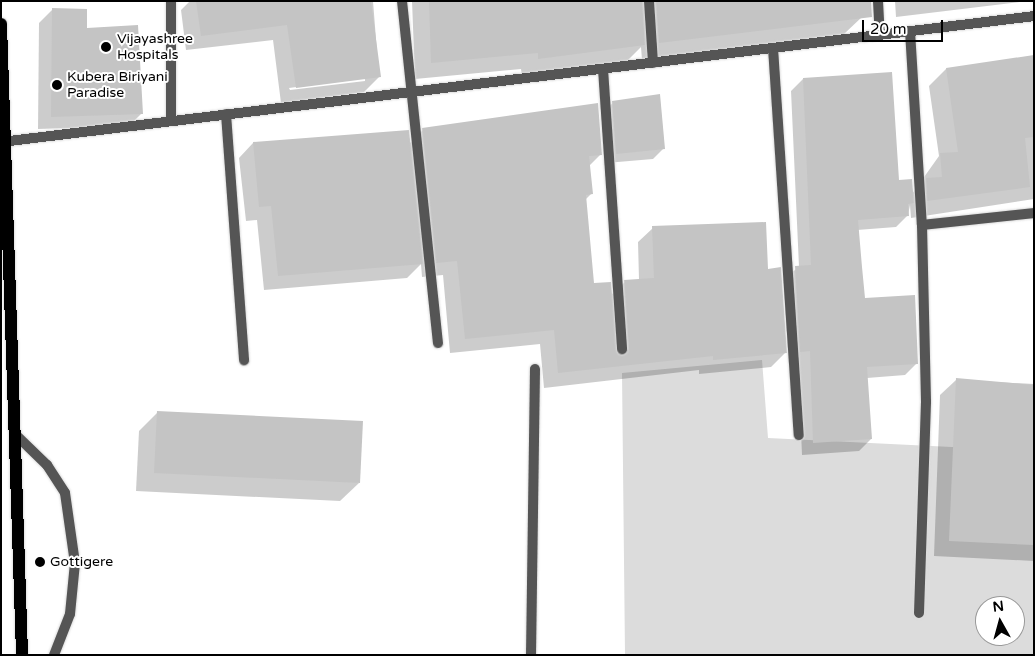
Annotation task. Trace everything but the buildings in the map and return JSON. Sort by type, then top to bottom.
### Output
[{"type":"main road","points":[[1,24],[22,655]]},
{"type":"street","points":[[171,1],[171,121]]},
{"type":"street","points":[[402,1],[410,92],[438,343]]},
{"type":"street","points":[[649,1],[652,62]]},
{"type":"street","points":[[878,1],[880,35]]},
{"type":"street","points":[[4,142],[1034,16]]},
{"type":"street","points":[[910,31],[922,224],[926,402],[919,613]]},
{"type":"street","points":[[773,48],[799,435]]},
{"type":"street","points":[[603,69],[622,349]]},
{"type":"street","points":[[226,114],[244,360]]},
{"type":"street","points":[[922,224],[1034,213]]},
{"type":"street","points":[[531,655],[535,369]]},
{"type":"street","points":[[15,434],[47,465],[65,492],[75,564],[70,614],[54,655]]},
{"type":"shaded area","points":[[762,360],[768,438],[1034,451],[1034,655],[625,655],[622,373]]},
{"type":"place","name":"Vijayashree Hospitals","points":[[106,47]]},
{"type":"place","name":"Kubera Biriyani Paradise","points":[[57,85]]},
{"type":"place","name":"Gottigere","points":[[40,562]]}]
